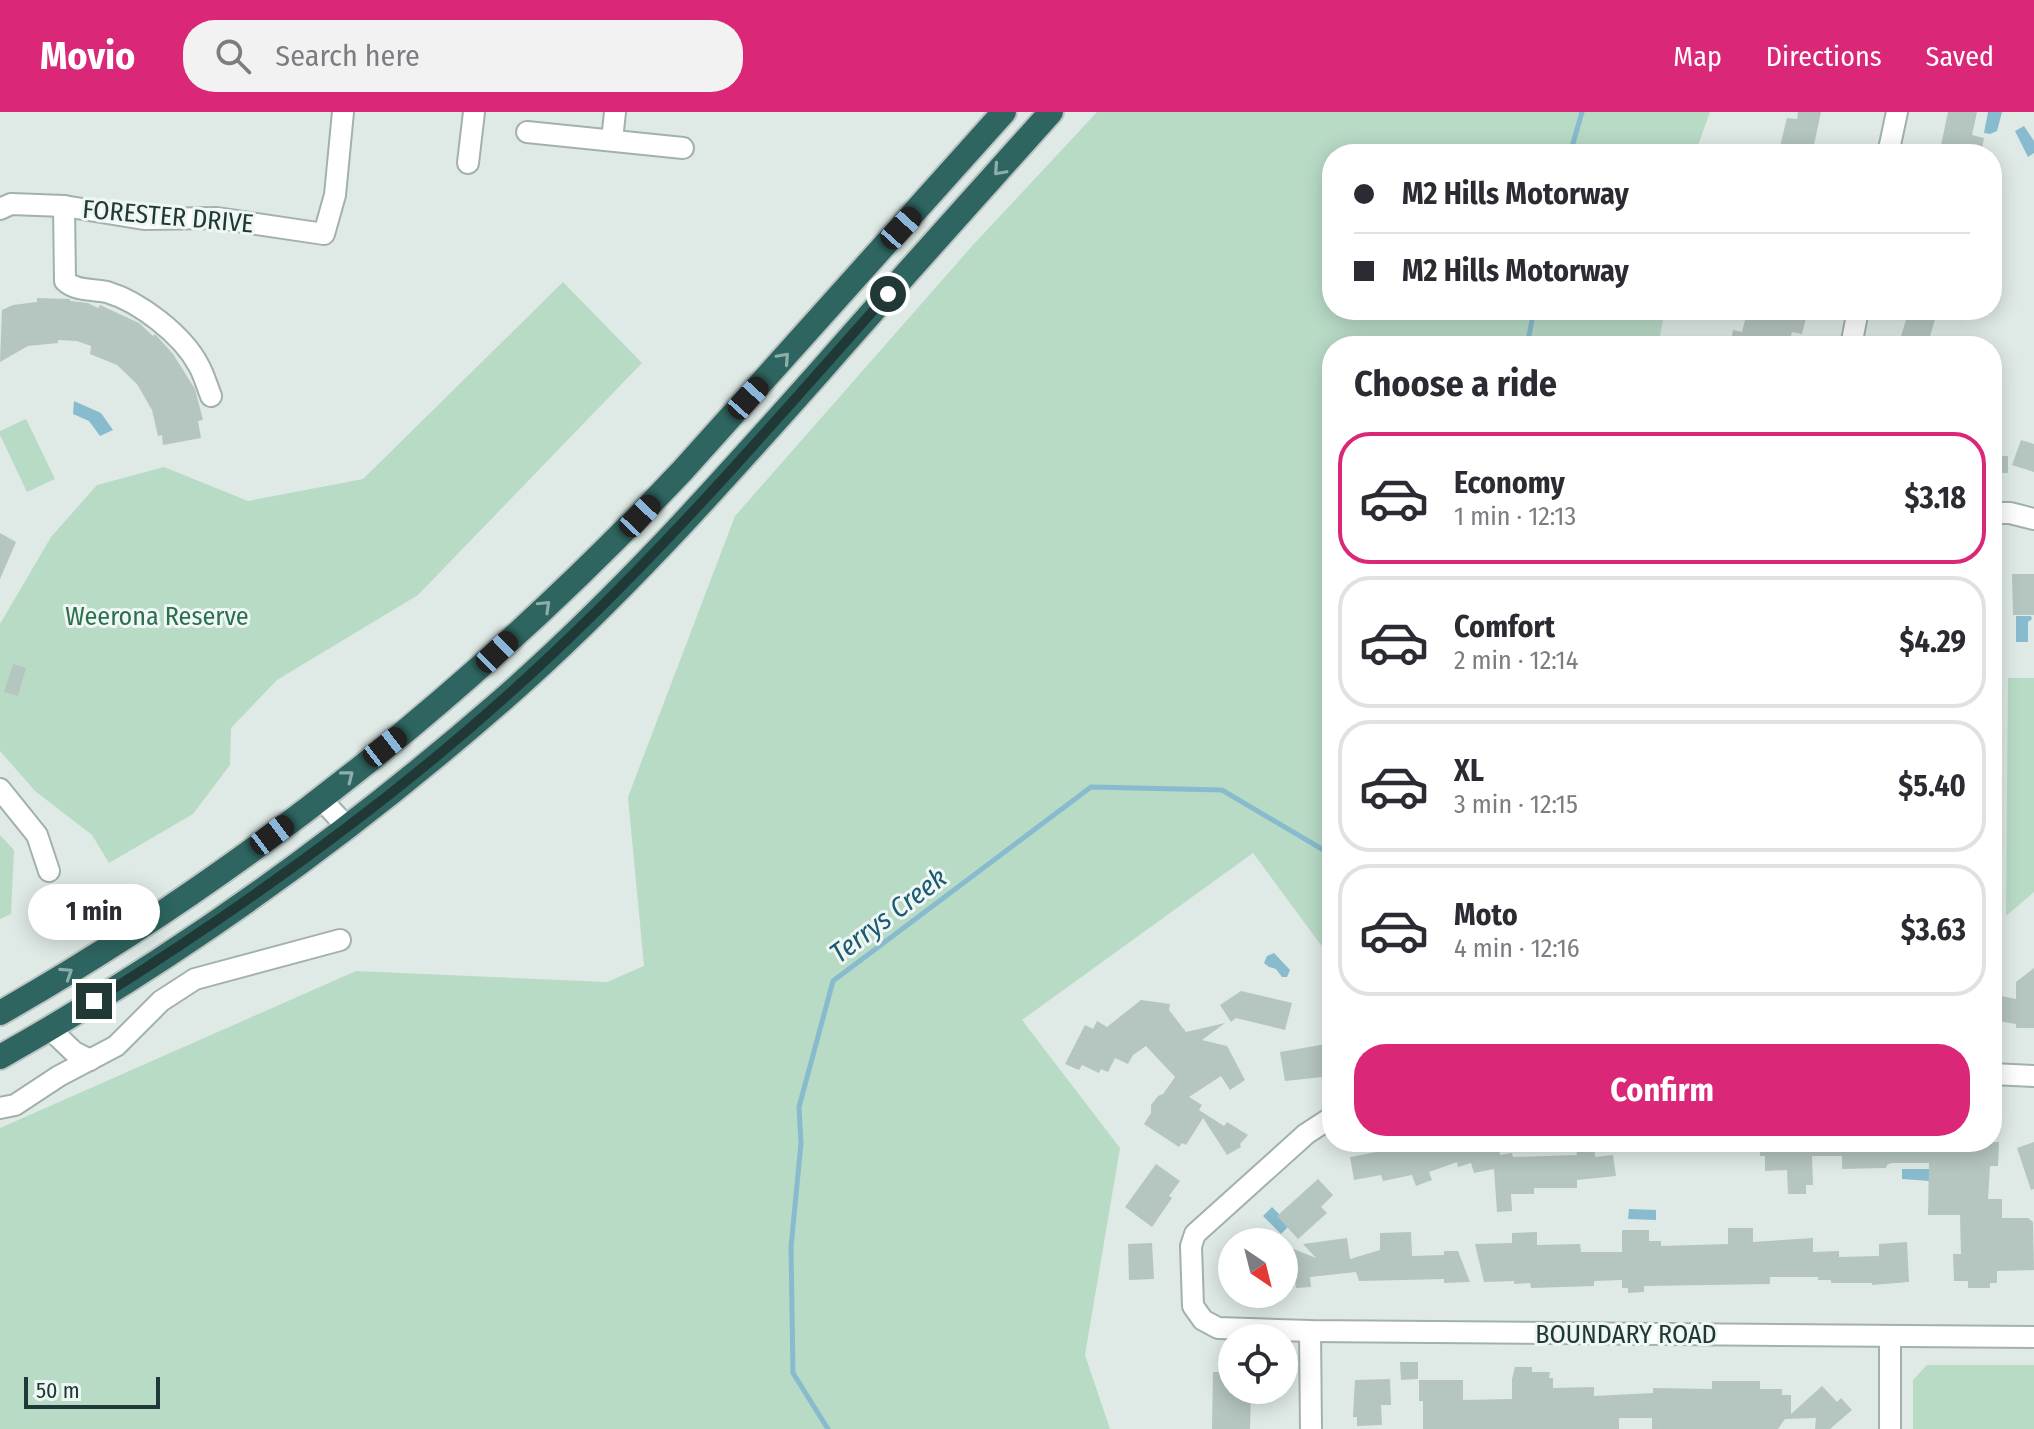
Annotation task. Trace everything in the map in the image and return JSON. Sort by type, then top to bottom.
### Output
[{"type":"highway","points":[[0,1013],[223,871],[320,798],[477,671],[640,516],[1004,112]]},
{"type":"highway","points":[[0,1057],[50,1029],[198,934],[348,828],[501,701],[665,543],[1051,112]]},
{"type":"street","name":"FORESTER DRIVE","points":[[4,205],[64,206],[144,219],[217,218],[324,234],[335,195],[343,112]]},
{"type":"street","points":[[468,163],[474,112]]},
{"type":"street","points":[[612,140],[615,112]]},
{"type":"street","points":[[1890,144],[1897,112]]},
{"type":"street","points":[[527,132],[683,148]]},
{"type":"street","points":[[64,206],[65,281],[69,286],[107,292],[137,305],[172,332],[199,364],[211,396]]},
{"type":"street","points":[[2002,513],[2034,519]]},
{"type":"street","points":[[0,789],[37,835],[49,871]]},
{"type":"street","points":[[320,798],[348,828]]},
{"type":"street","points":[[0,1108],[15,1105],[59,1076],[116,1046],[161,1001],[195,979],[340,940]]},
{"type":"street","points":[[50,1029],[74,1052],[90,1060]]},
{"type":"street","points":[[2002,1074],[2034,1076]]},
{"type":"street","name":"BOUNDARY ROAD","points":[[1322,1124],[1306,1134],[1195,1234],[1191,1246],[1193,1306],[1203,1320],[1218,1328],[1310,1331],[2034,1337]]},
{"type":"street","points":[[1310,1331],[1311,1429]]},
{"type":"street","points":[[1890,1336],[1890,1429]]},
{"type":"green space","points":[[1097,112],[1710,112],[1699,144],[1322,144],[1322,320],[1663,320],[1660,336],[1322,336],[1322,946],[1253,853],[1022,1020],[1120,1148],[1085,1355],[1110,1429],[0,1429],[0,1128],[356,971],[607,982],[644,966],[628,797],[735,516],[973,245]]},
{"type":"green space","name":"Weerona Reserve","points":[[563,282],[642,363],[418,595],[277,680],[231,728],[230,765],[193,814],[109,863],[92,835],[35,791],[0,751],[0,624],[51,537],[97,485],[164,467],[248,501],[363,479]]},
{"type":"green space","points":[[26,419],[55,479],[27,492],[0,435],[0,431]]},
{"type":"green space","points":[[2008,678],[2034,678],[2034,892],[2006,916]]},
{"type":"green space","points":[[0,835],[14,850],[11,914],[0,919]]},
{"type":"green space","points":[[1927,1365],[2034,1365],[2034,1429],[1913,1429],[1913,1380]]},
{"type":"water","points":[[1988,112],[2002,112],[1997,131],[1990,134],[1984,133]]},
{"type":"water","points":[[2024,126],[2034,141],[2034,153],[2028,157],[2015,131]]},
{"type":"water","points":[[74,401],[101,413],[113,430],[100,436],[89,421],[73,414]]},
{"type":"water","points":[[2016,616],[2031,616],[2028,642],[2016,642]]},
{"type":"water","points":[[1274,953],[1290,970],[1287,977],[1282,977],[1276,969],[1264,963],[1267,956]]},
{"type":"water","points":[[1902,1169],[1929,1169],[1929,1181],[1902,1179]]},
{"type":"water","points":[[1272,1207],[1290,1225],[1275,1228],[1263,1216]]},
{"type":"water","points":[[1629,1209],[1656,1210],[1656,1220],[1628,1219]]},
{"type":"building","points":[[1798,112],[1821,112],[1814,144],[1780,144],[1787,118],[1797,119]]},
{"type":"building","points":[[1948,112],[1977,112],[1972,135],[1984,138],[1983,144],[1941,144]]},
{"type":"building","points":[[37,298],[70,299],[98,308],[100,305],[139,323],[153,336],[155,334],[173,354],[195,389],[203,420],[198,421],[201,438],[163,445],[152,410],[137,384],[117,365],[90,354],[91,346],[77,341],[58,340],[58,343],[28,346],[0,362],[2,310],[13,305],[37,302]]},
{"type":"building","points":[[1745,320],[1806,320],[1802,334],[1732,336],[1733,330],[1742,332]]},
{"type":"building","points":[[1906,320],[1935,320],[1930,336],[1901,336]]},
{"type":"building","points":[[2021,440],[2034,444],[2034,472],[2012,465]]},
{"type":"building","points":[[2002,456],[2008,456],[2008,473],[2002,473]]},
{"type":"building","points":[[0,533],[16,542],[0,579]]},
{"type":"building","points":[[2012,574],[2034,574],[2034,615],[2013,615]]},
{"type":"building","points":[[13,664],[26,668],[18,696],[4,692]]},
{"type":"building","points":[[2034,968],[2034,1028],[2016,1028],[2016,1024],[2002,1022],[2002,996],[2016,999],[2016,982]]},
{"type":"building","points":[[1241,991],[1292,1003],[1285,1030],[1236,1018],[1231,1022],[1220,1005]]},
{"type":"building","points":[[1141,1000],[1170,1004],[1169,1010],[1186,1032],[1225,1023],[1202,1040],[1227,1046],[1245,1080],[1230,1090],[1221,1076],[1189,1097],[1202,1105],[1199,1110],[1224,1126],[1227,1122],[1248,1135],[1241,1147],[1227,1155],[1203,1118],[1186,1145],[1182,1143],[1179,1147],[1144,1124],[1151,1113],[1151,1105],[1175,1077],[1146,1046],[1133,1055],[1128,1064],[1115,1058],[1108,1072],[1101,1069],[1099,1073],[1082,1065],[1079,1070],[1065,1064],[1085,1025],[1093,1029],[1097,1021],[1107,1027]]},
{"type":"building","points":[[1322,1045],[1322,1077],[1285,1081],[1280,1052]]},
{"type":"building","points":[[2034,1142],[2034,1189],[2031,1190],[2017,1148]]},
{"type":"building","points":[[1376,1152],[1500,1152],[1500,1155],[1512,1153],[1513,1157],[1595,1152],[1595,1157],[1613,1155],[1616,1176],[1577,1180],[1577,1188],[1534,1188],[1534,1194],[1511,1194],[1512,1211],[1497,1212],[1494,1169],[1474,1173],[1471,1163],[1458,1167],[1457,1162],[1429,1172],[1432,1180],[1416,1186],[1412,1175],[1383,1181],[1381,1175],[1354,1180],[1350,1157]]},
{"type":"building","points":[[1760,1152],[1999,1152],[1998,1166],[1990,1166],[1988,1199],[2002,1199],[2002,1218],[2028,1218],[2033,1222],[2034,1270],[1997,1271],[1997,1283],[1990,1283],[1990,1288],[1968,1288],[1968,1281],[1954,1281],[1953,1254],[1961,1254],[1960,1215],[1928,1215],[1929,1163],[1891,1163],[1886,1168],[1842,1169],[1842,1156],[1812,1156],[1813,1185],[1806,1185],[1806,1194],[1788,1194],[1787,1170],[1765,1171],[1765,1156],[1760,1156]]},
{"type":"building","points":[[1156,1164],[1180,1181],[1152,1227],[1125,1207]]},
{"type":"building","points":[[1318,1179],[1333,1195],[1321,1207],[1327,1213],[1298,1239],[1298,1228],[1288,1228],[1277,1216]]},
{"type":"building","points":[[1728,1228],[1753,1228],[1753,1242],[1813,1238],[1813,1252],[1839,1251],[1839,1257],[1879,1256],[1879,1244],[1907,1242],[1909,1282],[1872,1285],[1831,1283],[1831,1280],[1818,1280],[1818,1277],[1770,1277],[1770,1284],[1644,1286],[1644,1292],[1628,1293],[1628,1288],[1622,1288],[1622,1280],[1594,1281],[1594,1286],[1531,1288],[1530,1283],[1484,1282],[1475,1244],[1512,1243],[1512,1233],[1537,1232],[1537,1245],[1580,1244],[1581,1252],[1622,1252],[1622,1230],[1649,1230],[1649,1241],[1661,1241],[1661,1246],[1728,1244]]},
{"type":"building","points":[[1411,1232],[1412,1256],[1444,1255],[1444,1251],[1458,1251],[1470,1282],[1444,1283],[1444,1279],[1359,1281],[1356,1272],[1310,1277],[1311,1287],[1298,1288],[1298,1251],[1316,1258],[1303,1244],[1347,1238],[1350,1259],[1380,1250],[1380,1233]]},
{"type":"building","points":[[1152,1243],[1154,1279],[1129,1280],[1128,1244]]},
{"type":"building","points":[[1400,1362],[1418,1362],[1418,1379],[1401,1380]]},
{"type":"building","points":[[1515,1367],[1532,1367],[1532,1372],[1550,1372],[1553,1388],[1594,1387],[1594,1396],[1653,1393],[1653,1388],[1712,1389],[1712,1381],[1760,1381],[1760,1389],[1782,1389],[1782,1395],[1791,1395],[1791,1414],[1822,1386],[1837,1402],[1841,1398],[1852,1410],[1830,1429],[1815,1429],[1816,1418],[1785,1419],[1778,1429],[1652,1429],[1652,1418],[1619,1418],[1619,1429],[1423,1429],[1419,1380],[1463,1380],[1463,1400],[1512,1399]]},
{"type":"building","points":[[1213,1372],[1218,1372],[1218,1404],[1251,1404],[1250,1429],[1212,1429]]},
{"type":"building","points":[[1390,1379],[1391,1405],[1381,1405],[1382,1425],[1357,1426],[1357,1417],[1353,1417],[1355,1380]]},
{"type":"waterway","name":"Terrys Creek","points":[[1573,144],[1582,112]]},
{"type":"waterway","name":"Terrys Creek","points":[[1529,336],[1532,320]]},
{"type":"waterway","name":"Terrys Creek","points":[[828,1429],[793,1373],[791,1247],[801,1143],[799,1107],[833,981],[1091,787],[1222,790],[1322,849]]},
{"type":"route","points":[[94,1001],[227,915],[348,828],[501,701],[665,543],[888,294]]}]
